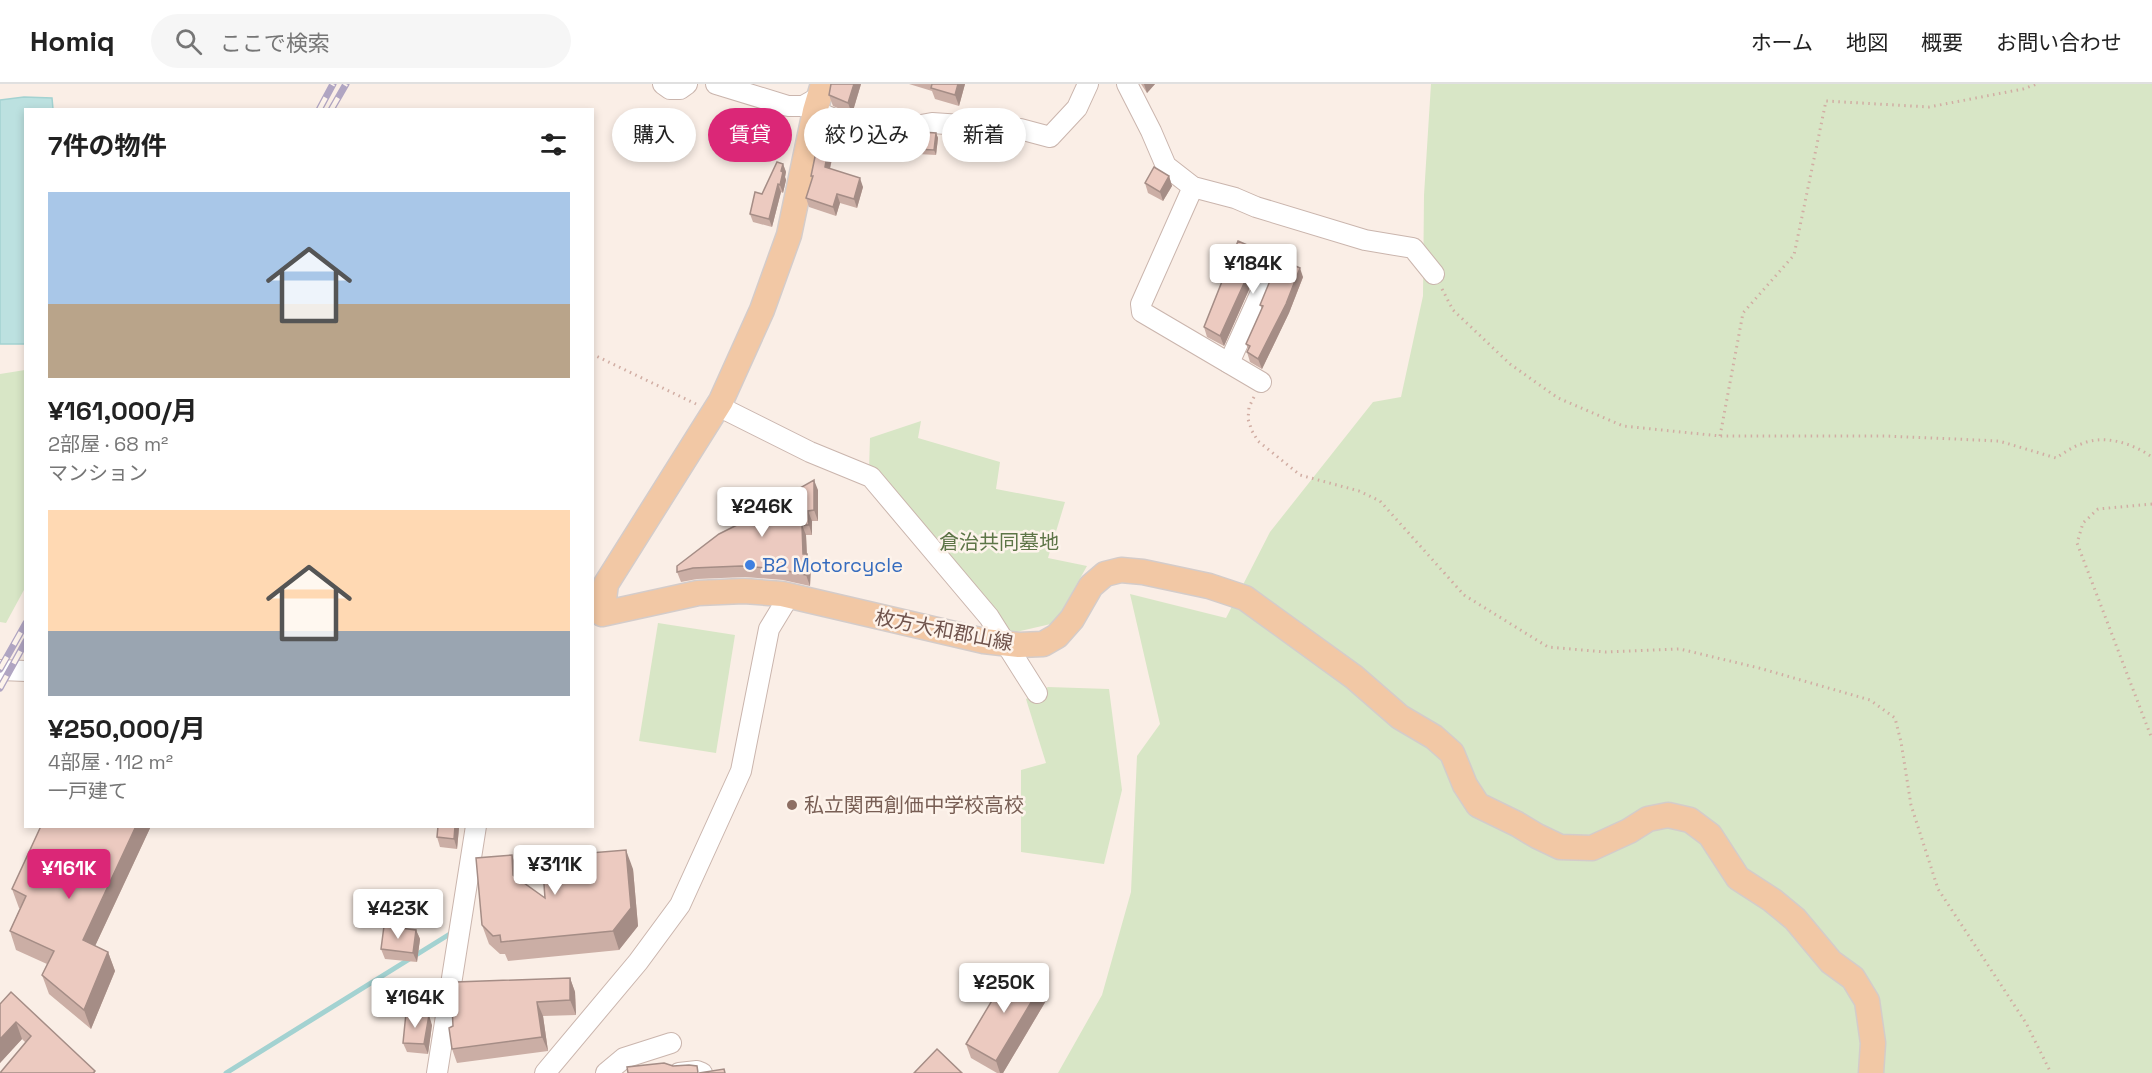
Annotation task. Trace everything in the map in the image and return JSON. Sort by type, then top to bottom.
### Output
[{"type":"main road","name":"枚方大和郡山線","points":[[819,97],[789,235],[762,310],[716,409],[606,584],[597,616],[698,593],[744,591],[789,596],[984,641],[1019,645],[1043,644],[1057,636],[1072,620],[1091,586],[1105,574],[1121,570],[1143,572],[1209,586],[1245,598],[1354,677],[1400,717],[1434,737],[1446,747],[1452,753],[1465,785],[1478,805],[1537,836],[1560,847],[1592,848],[1629,831],[1648,819],[1668,815],[1690,820],[1710,835],[1738,878],[1772,900],[1795,919],[1830,962],[1853,978],[1867,1001],[1873,1043],[1871,1073]]},
{"type":"street","points":[[663,84],[670,88],[680,89],[687,84]]},
{"type":"street","points":[[728,86],[788,106],[803,106],[819,97],[865,132],[883,132],[932,123],[1020,129],[1050,137],[1077,108],[1088,84]]},
{"type":"street","points":[[1127,84],[1166,166],[1194,187],[1365,240],[1413,248],[1434,274]]},
{"type":"street","points":[[1194,187],[1141,304],[1142,312],[1261,382]]},
{"type":"street","points":[[1229,363],[1266,281]]},
{"type":"street","points":[[716,409],[871,477],[989,617],[1037,693]]},
{"type":"street","points":[[545,1073],[638,962],[680,904],[741,771],[769,629],[789,596]]},
{"type":"street","points":[[0,670],[24,671]]},
{"type":"street","points":[[437,1073],[476,828]]},
{"type":"street","points":[[606,1073],[624,1058],[671,1043]]},
{"type":"street","points":[[679,1073],[697,1071],[702,1073]]},
{"type":"path","points":[[1720,436],[1743,313],[1794,255],[1827,101],[1929,107],[2023,89],[2037,84]]},
{"type":"path","points":[[1434,274],[1453,310],[1510,364],[1558,398],[1623,426],[1720,436],[1886,436],[1999,441],[2056,458],[2082,443],[2112,439],[2152,458]]},
{"type":"path","points":[[594,355],[716,409]]},
{"type":"path","points":[[1261,382],[1249,407],[1248,419],[1258,441],[1300,475],[1359,491],[1380,501],[1464,595],[1548,647],[1605,652],[1680,649],[1759,668],[1870,700],[1895,718],[1911,805],[1938,889],[2026,1023],[2051,1073]]},
{"type":"path","points":[[2152,504],[2098,509],[2083,523],[2077,543],[2152,739]]},
{"type":"green space","points":[[1431,84],[2152,84],[2152,1073],[1058,1073],[1102,995],[1131,892],[1137,756],[1160,724],[1130,594],[1226,618],[1270,532],[1373,402],[1401,397],[1423,296],[1424,195]]},
{"type":"green space","points":[[24,370],[24,590],[6,623],[0,622],[0,374]]},
{"type":"green space","name":"倉治共同墓地","points":[[921,421],[918,438],[1000,462],[996,489],[1065,502],[1048,558],[1087,566],[1055,623],[1007,634],[869,470],[870,438]]},
{"type":"green space","points":[[658,623],[735,635],[716,753],[639,741]]},
{"type":"green space","points":[[1048,687],[1109,689],[1122,790],[1104,864],[1021,852],[1021,770],[1046,763],[1026,699]]},
{"type":"water","points":[[24,97],[52,98],[53,108],[24,108],[24,344],[0,344],[0,100]]},
{"type":"building","points":[[831,84],[854,84],[848,103],[829,95]]},
{"type":"building","points":[[932,84],[958,84],[955,95],[931,88]]},
{"type":"building","points":[[930,133],[936,133],[934,150],[930,150]]},
{"type":"building","points":[[777,162],[783,164],[780,185],[778,184],[769,219],[750,214],[755,192],[762,194]]},
{"type":"building","points":[[814,162],[826,162],[825,167],[860,178],[854,199],[837,194],[833,207],[806,198],[813,176],[811,176]]},
{"type":"building","points":[[1154,167],[1169,176],[1160,192],[1145,183]]},
{"type":"building","points":[[1238,241],[1300,268],[1286,304],[1258,359],[1247,352],[1250,346],[1246,344],[1263,306],[1260,305],[1274,271],[1272,264],[1262,259],[1256,261],[1252,266],[1220,336],[1204,327]]},
{"type":"building","points":[[814,480],[814,510],[808,511],[809,525],[802,525],[803,554],[807,554],[806,575],[779,569],[741,566],[693,568],[677,572],[677,566],[719,534]]},
{"type":"building","points":[[40,828],[135,828],[83,940],[108,952],[84,1010],[42,975],[54,951],[10,931],[26,896],[12,889]]},
{"type":"building","points":[[438,828],[455,828],[454,839],[437,837]]},
{"type":"building","points":[[626,850],[631,908],[613,931],[501,942],[500,935],[493,936],[482,925],[476,858],[512,855],[513,875],[545,898],[542,857]]},
{"type":"building","points":[[384,926],[416,930],[413,953],[381,949]]},
{"type":"building","points":[[1012,967],[1042,984],[996,1061],[966,1044]]},
{"type":"building","points":[[570,978],[570,1000],[537,1002],[542,1037],[452,1049],[449,1028],[453,1026],[452,1007],[456,982]]},
{"type":"building","points":[[11,992],[95,1071],[93,1073],[0,1073],[31,1036],[16,1022],[0,1039],[0,1004]]},
{"type":"building","points":[[406,1013],[429,1015],[424,1044],[403,1043]]},
{"type":"building","points":[[937,1049],[962,1073],[914,1073]]},
{"type":"building","points":[[664,1063],[673,1066],[697,1066],[698,1073],[628,1073],[627,1067]]},
{"type":"building","points":[[724,1069],[725,1073],[699,1073]]},
{"type":"waterway","points":[[226,1073],[453,932]]},
{"type":"railway","points":[[320,108],[333,84]]},
{"type":"railway","points":[[332,108],[346,84]]},
{"type":"railway","points":[[0,669],[24,627]]},
{"type":"railway","points":[[0,688],[24,645]]},
{"type":"place","name":"B2 Motorcycle","points":[[750,565]]},
{"type":"place","name":"私立関西創価中学校高校","points":[[792,805]]}]
